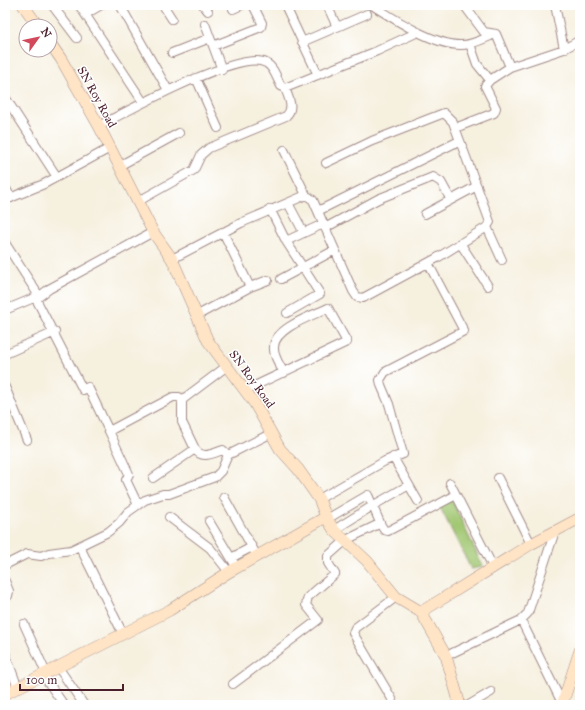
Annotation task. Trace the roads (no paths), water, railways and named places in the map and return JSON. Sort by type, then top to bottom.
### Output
[{"type":"street","points":[[23,5],[32,18]]},
{"type":"street","points":[[52,5],[77,38]]},
{"type":"street","points":[[79,5],[143,102]]},
{"type":"street","points":[[86,14],[101,5]]},
{"type":"street","points":[[120,5],[168,90]]},
{"type":"street","points":[[163,5],[172,19]]},
{"type":"street","points":[[233,8],[242,5]]},
{"type":"street","points":[[172,52],[261,27],[262,23],[253,5]]},
{"type":"street","points":[[285,5],[318,75]]},
{"type":"street","points":[[327,5],[337,27]]},
{"type":"street","points":[[372,5],[401,24],[418,32],[450,43],[462,45],[470,44],[496,34]]},
{"type":"street","points":[[464,5],[484,32],[496,34]]},
{"type":"street","points":[[555,5],[564,49]]},
{"type":"street","points":[[302,42],[367,14]]},
{"type":"street","points":[[205,24],[222,70]]},
{"type":"street","points":[[284,88],[418,32]]},
{"type":"street","points":[[496,34],[510,67]]},
{"type":"street","points":[[455,128],[494,113],[496,108],[485,86],[490,80],[510,67],[564,49],[580,40]]},
{"type":"street","points":[[470,44],[477,64],[490,80]]},
{"type":"street","name":"SN Roy Road","points":[[58,55],[99,126],[153,232],[172,260],[208,341],[246,390],[280,449],[298,469],[319,499],[326,518],[334,530],[367,561],[396,596],[421,612],[446,656],[460,705]]},
{"type":"street","points":[[99,126],[143,102],[196,78],[251,61],[261,61],[267,63],[281,86],[284,88],[291,108],[290,112],[286,116],[209,148],[201,155],[194,170],[137,202]]},
{"type":"street","points":[[196,78],[218,128]]},
{"type":"street","points":[[6,100],[57,177]]},
{"type":"street","points":[[284,150],[306,195],[313,200],[353,291],[358,297],[363,298],[428,263],[487,227],[490,222],[455,128],[448,115],[439,114],[372,141],[326,163]]},
{"type":"street","points":[[119,166],[179,133]]},
{"type":"street","points":[[318,211],[459,141]]},
{"type":"street","points":[[5,187],[8,199],[57,177],[110,148]]},
{"type":"street","points":[[286,241],[324,226],[378,199],[433,177],[441,182],[451,200]]},
{"type":"street","points":[[425,214],[477,186]]},
{"type":"street","points":[[172,260],[223,232],[270,209],[306,195]]},
{"type":"street","points":[[288,203],[304,233]]},
{"type":"street","points":[[270,209],[286,241],[320,294],[287,313]]},
{"type":"street","points":[[487,227],[502,260]]},
{"type":"street","points":[[5,310],[41,295],[153,232]]},
{"type":"street","points":[[223,232],[250,287]]},
{"type":"street","points":[[5,243],[41,295]]},
{"type":"street","points":[[460,244],[488,286]]},
{"type":"street","points":[[281,278],[335,250]]},
{"type":"street","points":[[319,499],[393,457],[403,454],[380,380],[385,372],[464,331],[428,263]]},
{"type":"street","points":[[196,316],[250,287],[268,280]]},
{"type":"street","points":[[41,295],[36,299],[55,332],[83,390],[88,387],[129,474],[126,480],[138,504]]},
{"type":"street","points":[[246,390],[284,373],[347,342],[328,308],[288,328],[276,338],[274,346],[275,355],[284,373]]},
{"type":"street","points":[[5,354],[55,332]]},
{"type":"street","points":[[182,400],[227,366]]},
{"type":"street","points":[[5,387],[27,440]]},
{"type":"street","points":[[109,431],[173,397],[178,396],[182,400],[182,422],[198,454],[203,456],[223,450],[228,455]]},
{"type":"street","points":[[5,565],[28,554],[41,556],[49,553],[66,552],[80,546],[114,528],[128,512],[138,504],[150,498],[163,494],[169,494],[215,477],[221,471],[228,455],[272,433]]},
{"type":"street","points":[[153,478],[195,449]]},
{"type":"street","points":[[393,457],[418,501]]},
{"type":"street","points":[[498,478],[531,544]]},
{"type":"street","points":[[450,483],[494,567]]},
{"type":"street","points":[[334,530],[409,485]]},
{"type":"street","points":[[5,694],[170,610],[254,551],[326,518],[365,495],[370,498],[374,505],[384,530],[388,531],[456,495]]},
{"type":"street","points":[[224,497],[254,551]]},
{"type":"street","points":[[169,517],[232,566]]},
{"type":"street","points":[[421,612],[531,544],[580,518]]},
{"type":"street","points":[[209,521],[232,566]]},
{"type":"street","points":[[233,684],[318,620],[306,605],[308,597],[335,574],[328,563],[328,556],[346,540],[376,525],[381,525]]},
{"type":"street","points":[[446,656],[521,620],[531,607],[555,531]]},
{"type":"street","points":[[80,546],[123,634]]},
{"type":"street","points":[[5,580],[9,591],[8,596],[5,597]]},
{"type":"street","points":[[392,699],[353,633],[355,628],[396,596]]},
{"type":"street","points":[[521,620],[562,704]]},
{"type":"street","points":[[24,624],[44,674],[64,705]]},
{"type":"street","points":[[562,704],[580,650]]},
{"type":"street","points":[[5,653],[18,688]]},
{"type":"street","points":[[58,667],[84,705]]},
{"type":"street","points":[[469,705],[491,692]]}]
